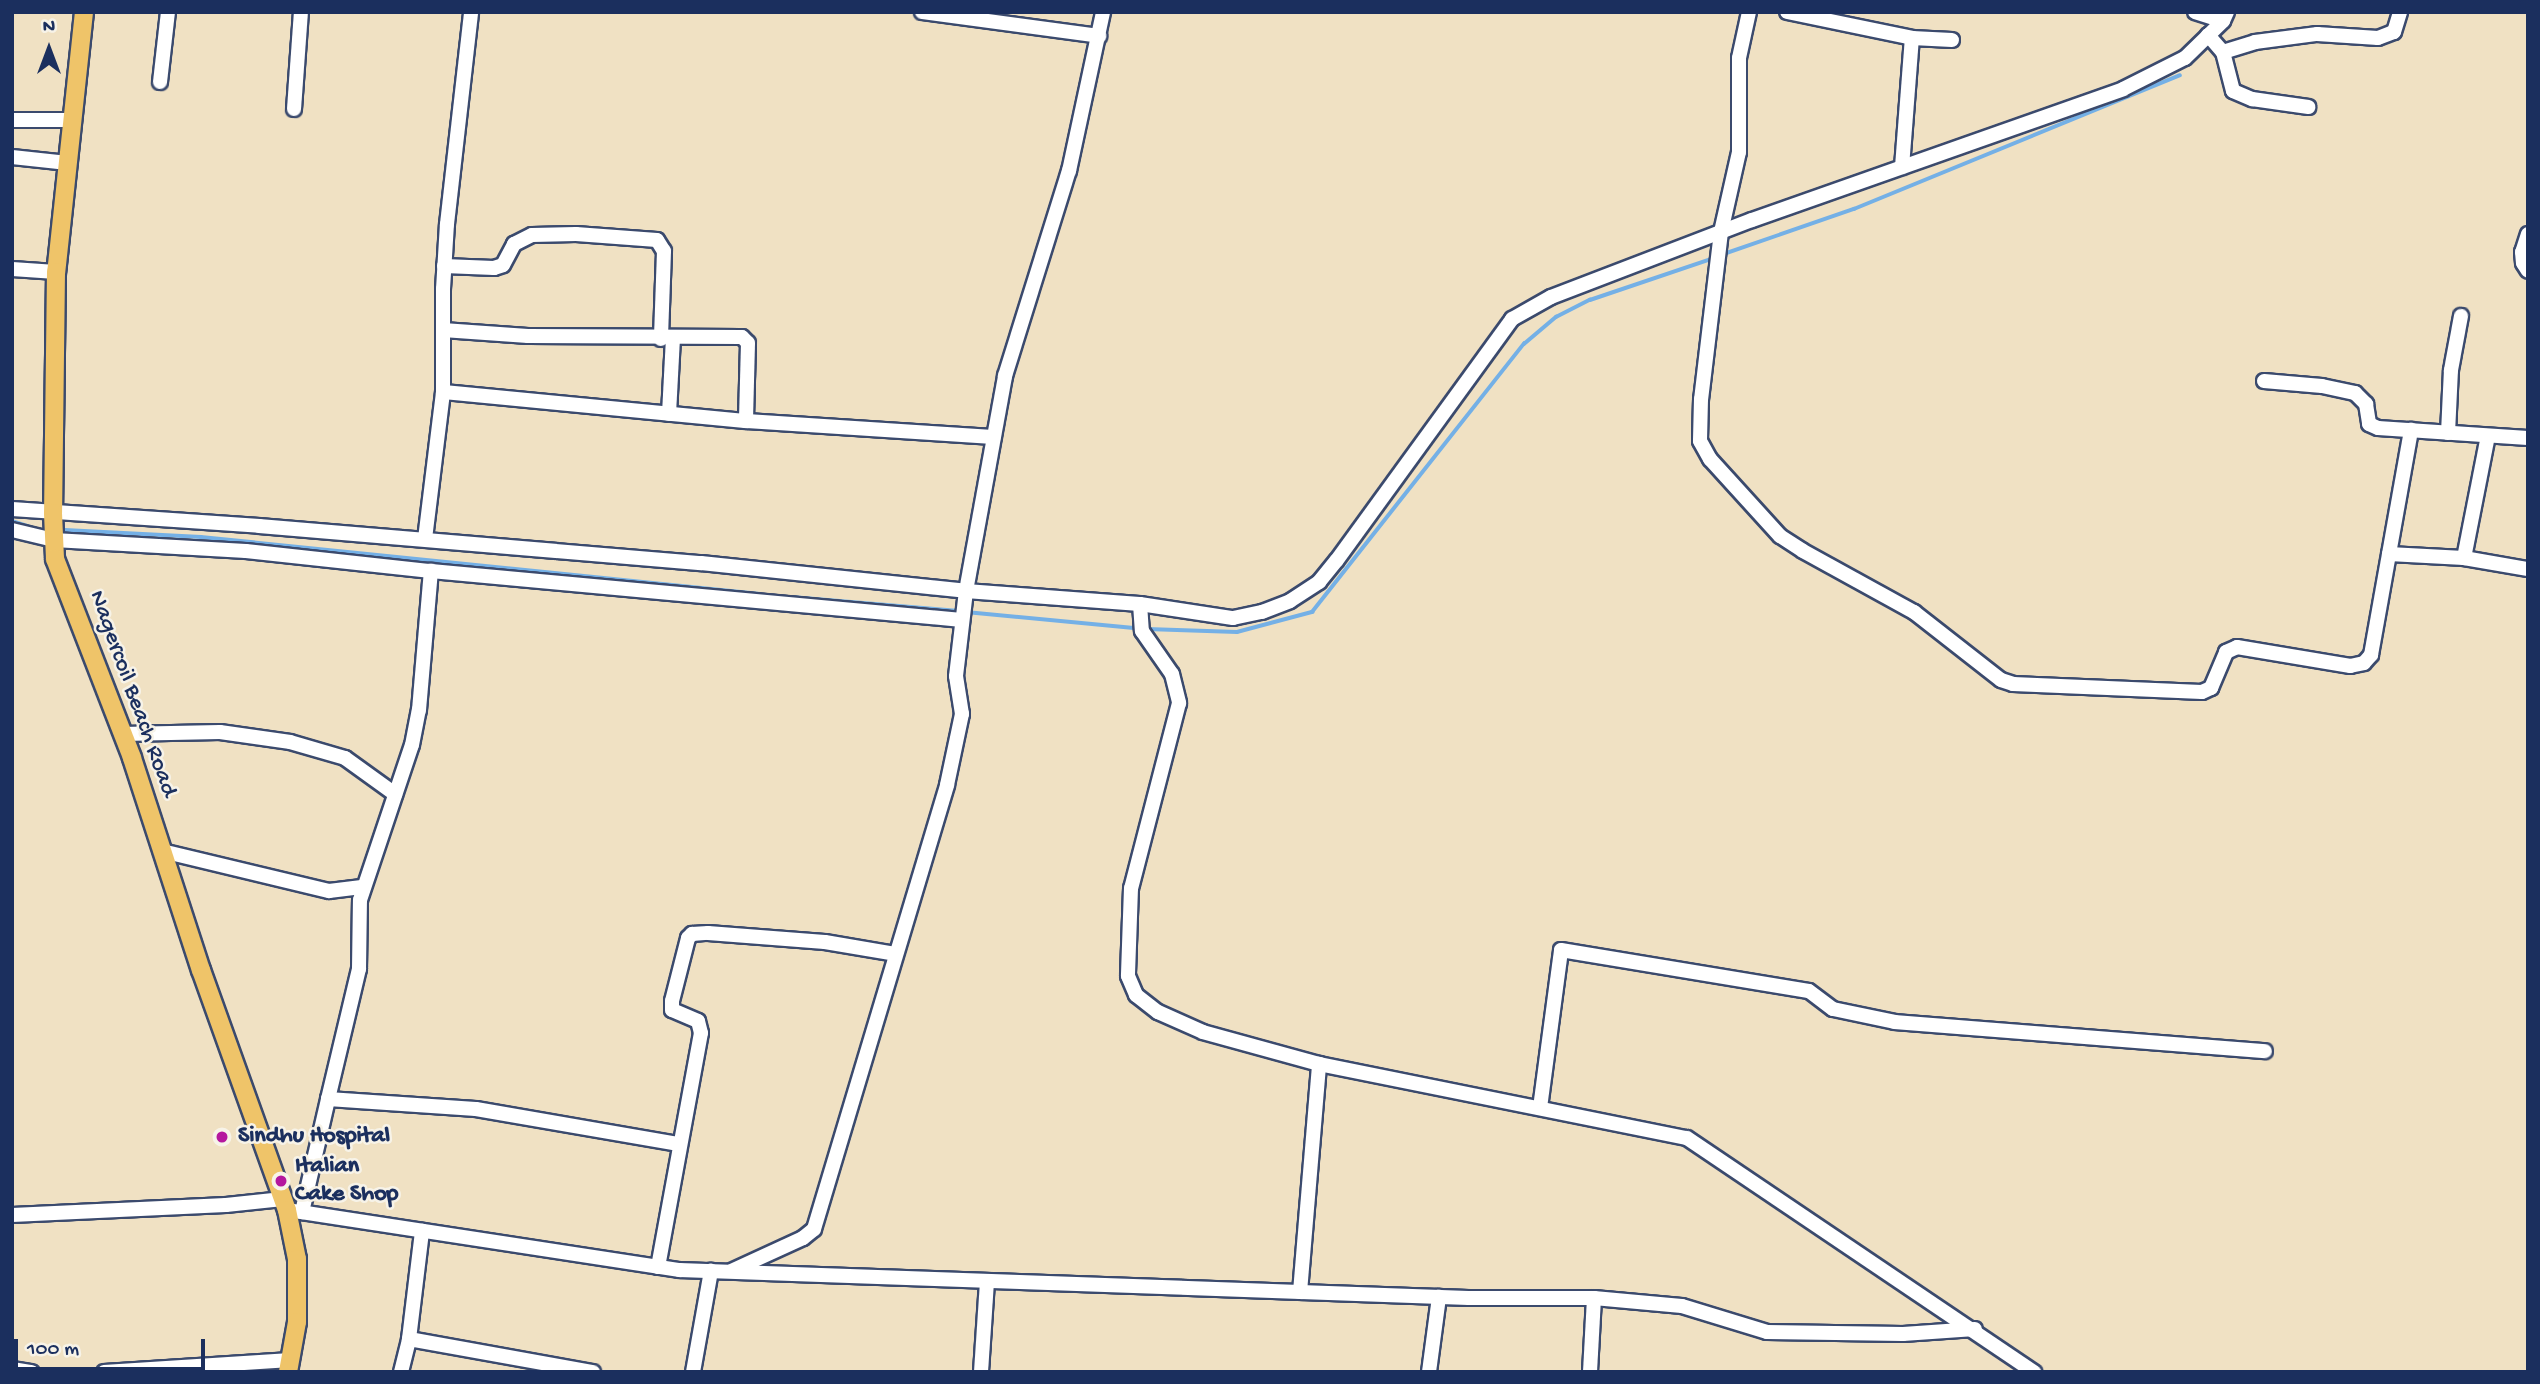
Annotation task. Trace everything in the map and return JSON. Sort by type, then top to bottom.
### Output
[{"type":"main road","name":"Nagercoil Beach Road","points":[[83,12],[56,272],[53,513],[55,559],[122,734],[290,1207],[297,1259],[297,1322],[289,1366]]},
{"type":"street","points":[[160,82],[168,12]]},
{"type":"street","points":[[294,109],[301,12]]},
{"type":"street","points":[[425,539],[443,392],[444,265],[455,141],[471,12]]},
{"type":"street","points":[[922,12],[1099,36]]},
{"type":"street","points":[[729,1272],[803,1238],[814,1229],[947,785],[962,713],[956,676],[966,594],[1005,376],[1069,171],[1103,12]]},
{"type":"street","points":[[1749,12],[1739,58],[1739,152],[1721,232],[1701,399],[1699,435],[1705,453],[1780,536],[1914,612],[2007,683],[2202,692],[2211,688],[2226,652],[2237,647],[2358,665],[2371,655],[2411,430]]},
{"type":"street","points":[[1787,12],[1912,38],[1952,40]]},
{"type":"street","points":[[2195,12],[2225,16]]},
{"type":"street","points":[[2223,52],[2255,42],[2317,34],[2378,37],[2394,32],[2400,12]]},
{"type":"street","points":[[12,509],[425,539],[701,563],[966,594],[1140,604],[1233,618],[1262,612],[1290,601],[1319,582],[1512,319],[1550,297],[1721,232],[2123,89],[2185,58],[2225,16]]},
{"type":"street","points":[[2208,35],[2223,52],[2233,91],[2252,99],[2308,107]]},
{"type":"street","points":[[1902,167],[1912,38]]},
{"type":"street","points":[[12,120],[72,120]]},
{"type":"street","points":[[12,157],[68,163]]},
{"type":"street","points":[[2528,233],[2522,252],[2528,271]]},
{"type":"street","points":[[444,265],[494,268],[503,265],[514,244],[532,235],[576,234],[657,240],[664,251],[669,414]]},
{"type":"street","points":[[12,270],[56,272]]},
{"type":"street","points":[[2448,433],[2451,370],[2461,316]]},
{"type":"street","points":[[443,330],[746,339],[746,421]]},
{"type":"street","points":[[2264,381],[2322,386],[2355,393],[2364,399],[2372,427],[2528,438]]},
{"type":"street","points":[[443,392],[746,421],[993,437]]},
{"type":"street","points":[[2464,558],[2488,436]]},
{"type":"street","points":[[12,530],[54,541],[246,551],[430,571],[963,619]]},
{"type":"street","points":[[2389,554],[2464,558],[2528,569]]},
{"type":"street","points":[[290,1207],[328,1099],[359,968],[359,918],[364,887],[412,745],[419,710],[430,571]]},
{"type":"street","points":[[1140,604],[1142,624],[1172,674],[1179,703],[1131,888],[1128,976],[1136,995],[1158,1012],[1203,1032],[1319,1064],[1687,1138],[1975,1329],[2034,1372]]},
{"type":"street","points":[[122,734],[219,732],[290,741],[345,758],[395,794]]},
{"type":"street","points":[[162,851],[329,891],[364,887]]},
{"type":"street","points":[[658,1267],[678,1144],[701,1033],[698,1021],[672,1010],[684,945],[692,934],[825,942],[895,954]]},
{"type":"street","points":[[1540,1108],[1561,950],[1810,991],[1833,1009],[1895,1022],[2265,1051]]},
{"type":"street","points":[[1300,1292],[1319,1064]]},
{"type":"street","points":[[328,1099],[476,1109],[678,1144]]},
{"type":"street","points":[[12,1215],[226,1205],[290,1207],[422,1231],[658,1267],[711,1271],[1439,1297],[1594,1298],[1682,1306],[1767,1332],[1903,1334],[1975,1329]]},
{"type":"street","points":[[401,1372],[409,1339],[422,1231]]},
{"type":"street","points":[[693,1372],[711,1271]]},
{"type":"street","points":[[981,1372],[987,1281]]},
{"type":"street","points":[[1429,1372],[1439,1297]]},
{"type":"street","points":[[1590,1372],[1594,1298]]},
{"type":"street","points":[[409,1339],[593,1372]]},
{"type":"street","points":[[104,1372],[289,1366]]},
{"type":"street","points":[[12,1369],[32,1372]]},
{"type":"waterway","points":[[1721,255],[1854,209],[2180,75]]},
{"type":"waterway","points":[[1147,629],[1237,632],[1312,612],[1524,344],[1556,317],[1590,300],[1714,258]]},
{"type":"waterway","points":[[12,521],[34,528]]},
{"type":"waterway","points":[[65,530],[201,537],[760,594]]},
{"type":"waterway","points":[[792,597],[958,611]]},
{"type":"waterway","points":[[966,612],[1136,628]]},
{"type":"place","name":"Sindhu Hospital","points":[[222,1137]]},
{"type":"place","name":"Italian Cake Shop","points":[[281,1181]]}]
